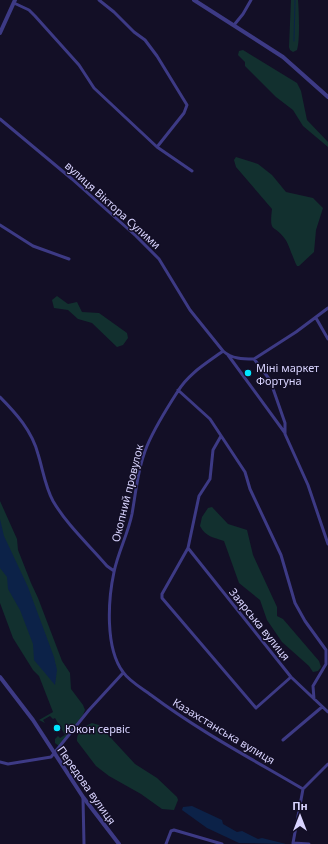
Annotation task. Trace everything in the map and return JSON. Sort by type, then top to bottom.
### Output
[{"type":"street","points":[[98,0],[114,12],[144,40],[157,56],[187,105],[184,113],[157,147]]},
{"type":"street","points":[[194,0],[234,24],[297,68],[328,97]]},
{"type":"street","points":[[234,24],[243,14],[251,0]]},
{"type":"street","points":[[0,33],[14,1],[29,10],[80,65],[94,88],[157,147],[192,172]]},
{"type":"street","name":"вулиця Віктора Сулими","points":[[0,120],[72,179],[136,236],[159,259],[190,310],[223,351],[228,355],[285,434],[305,478],[328,544]]},
{"type":"street","points":[[0,225],[33,246],[69,259]]},
{"type":"street","points":[[254,359],[272,349],[328,308]]},
{"type":"street","points":[[316,318],[328,339]]},
{"type":"street","name":"Окопний провулок","points":[[114,571],[132,515],[137,482],[147,446],[178,390],[197,369],[223,351]]},
{"type":"street","name":"вулиця Віктора Сулими","points":[[228,355],[241,359],[254,359],[270,380],[285,423],[285,434]]},
{"type":"street","points":[[178,390],[210,419],[247,476],[250,489],[281,555],[289,584],[300,613],[326,650],[326,664],[313,686],[314,698]]},
{"type":"street","points":[[0,397],[14,410],[29,432],[39,455],[43,473],[53,500],[79,535],[107,566],[114,571]]},
{"type":"street","points":[[221,436],[213,450],[210,479],[199,496],[188,548],[162,594],[162,598],[256,708],[291,677]]},
{"type":"street","name":"Заярська вулиця","points":[[188,548],[291,677],[328,712]]},
{"type":"street","name":"Казахстанська вулиця","points":[[114,571],[110,605],[111,640],[114,654],[123,673],[182,718],[303,789]]},
{"type":"street","points":[[0,762],[8,764],[51,757],[123,673]]},
{"type":"street","name":"Передова вулиця","points":[[0,677],[33,720],[83,797],[119,844]]},
{"type":"street","points":[[283,740],[322,707]]},
{"type":"street","points":[[309,844],[293,843],[303,789],[328,764]]},
{"type":"street","points":[[83,797],[84,844]]},
{"type":"street","points":[[166,844],[171,831],[174,830],[222,844]]},
{"type":"green space","points":[[291,0],[298,0],[299,11],[298,46],[297,50],[293,52],[289,47]]},
{"type":"green space","points":[[243,50],[297,83],[301,91],[307,120],[328,142],[328,147],[303,126],[293,110],[276,97],[245,66],[245,62],[238,55],[239,51]]},
{"type":"green space","points":[[236,157],[258,164],[272,175],[286,192],[313,198],[323,208],[316,230],[314,252],[299,266],[297,266],[285,239],[272,226],[272,209],[236,167],[234,160]]},
{"type":"green space","points":[[57,296],[68,304],[77,302],[82,312],[99,313],[127,333],[128,338],[123,345],[117,347],[92,323],[78,319],[68,310],[54,308],[52,300]]},
{"type":"green space","points":[[0,501],[17,539],[18,550],[62,661],[70,673],[71,689],[85,710],[83,715],[59,746],[55,743],[55,739],[58,736],[60,738],[65,735],[55,718],[53,719],[50,716],[43,720],[45,723],[39,720],[53,712],[39,676],[33,670],[13,638],[0,603]]},
{"type":"green space","points":[[212,507],[228,524],[247,530],[253,555],[277,607],[277,616],[283,619],[319,661],[321,667],[318,671],[313,672],[309,666],[282,642],[267,620],[260,600],[239,583],[224,541],[210,536],[202,530],[200,526],[202,517],[208,508]]},
{"type":"green space","points":[[92,723],[99,725],[135,764],[157,778],[177,797],[178,800],[174,810],[162,809],[141,794],[109,776],[96,766],[77,741],[81,730]]},
{"type":"water","points":[[0,519],[4,536],[28,587],[54,657],[57,670],[55,685],[34,660],[33,644],[20,610],[8,589],[7,577],[0,568]]},
{"type":"water","points":[[192,806],[222,820],[223,824],[237,832],[242,831],[258,839],[262,838],[286,844],[239,843],[207,828],[182,810],[183,807]]},
{"type":"waterway","points":[[294,41],[295,0]]},
{"type":"place","name":"Міні маркет Фортуна","points":[[248,373]]},
{"type":"place","name":"Юкон сервіс","points":[[57,728]]}]
